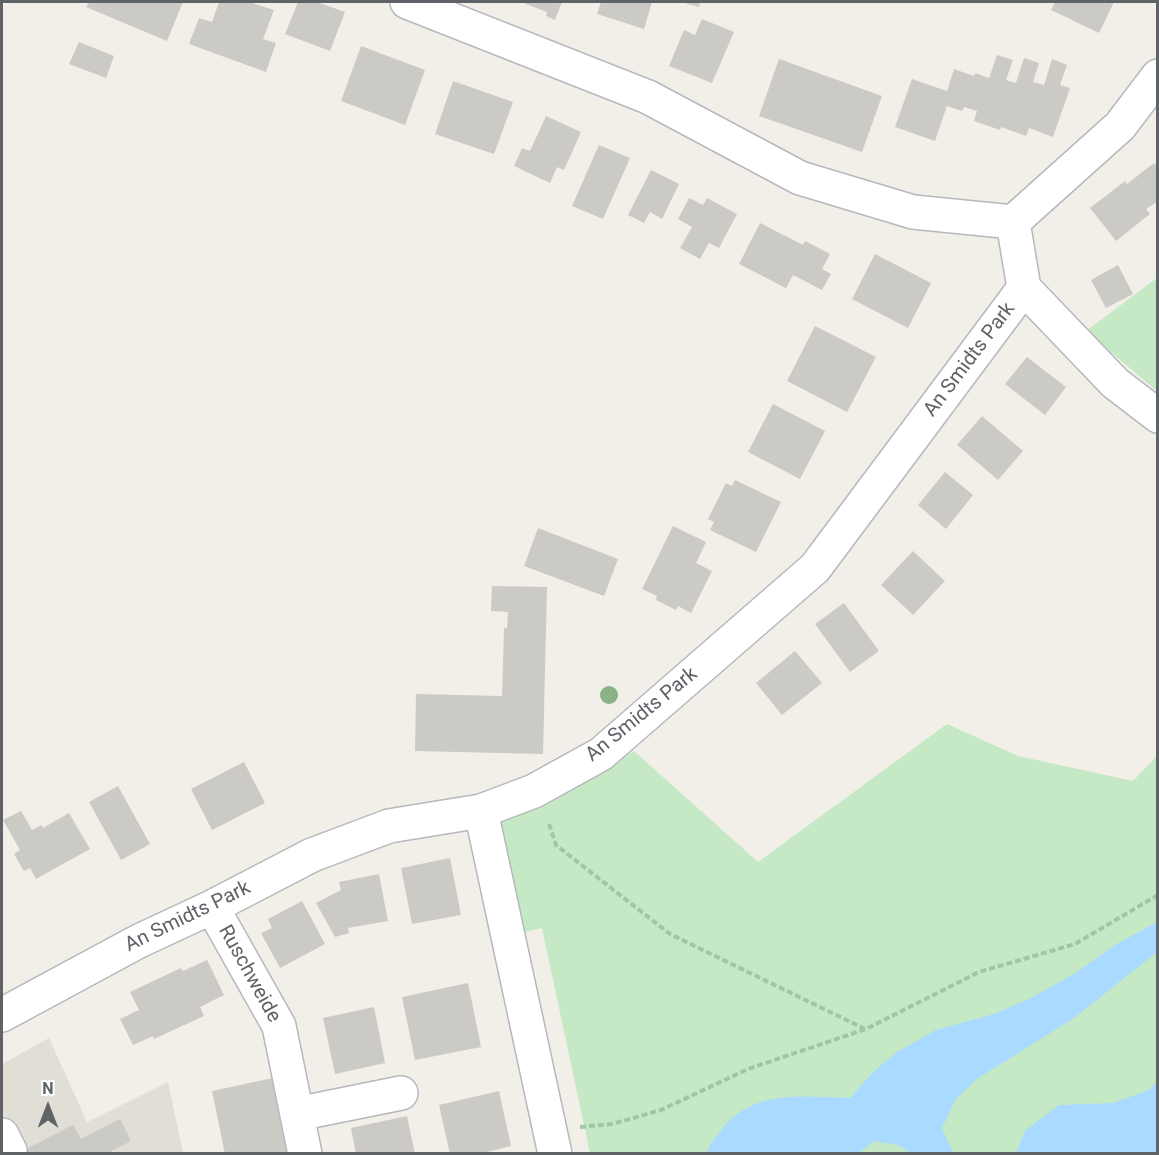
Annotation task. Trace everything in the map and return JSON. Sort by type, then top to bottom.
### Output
[{"type":"street","points":[[423,5],[648,97],[800,178],[913,212],[1012,222],[1120,126],[1158,76]]},
{"type":"street","name":"An Smidts Park","points":[[2,1015],[139,940],[212,907],[312,855],[389,826],[481,811],[534,790],[601,754],[815,568],[1024,288],[1012,222]]},
{"type":"street","points":[[1024,288],[1115,382],[1158,416]]},
{"type":"street","points":[[481,811],[553,1141]]},
{"type":"street","name":"Ruschweide","points":[[212,907],[279,1026],[305,1154]]},
{"type":"street","points":[[297,1114],[401,1093]]},
{"type":"path","points":[[549,824],[556,844],[670,934],[866,1029]]},
{"type":"path","points":[[553,1141],[662,1110],[748,1069],[866,1029],[979,972],[1075,944],[1158,896]]},
{"type":"shaded area","points":[[49,1038],[87,1122],[168,1082],[183,1153],[2,1153],[2,1064]]},
{"type":"green space","points":[[1157,278],[1157,391],[1086,331]]},
{"type":"green space","points":[[947,724],[1018,756],[1133,781],[1157,756],[1157,1153],[590,1153],[542,928],[524,932],[500,821],[552,802],[634,751],[758,862]]},
{"type":"water","points":[[1157,922],[1157,952],[1074,1018],[977,1079],[955,1100],[942,1128],[953,1153],[910,1153],[898,1145],[874,1141],[859,1153],[706,1153],[720,1132],[734,1117],[750,1107],[767,1100],[786,1097],[850,1098],[873,1072],[897,1052],[936,1030],[994,1014],[1029,999],[1074,974],[1115,945]]},
{"type":"water","points":[[1157,1082],[1157,1153],[1016,1153],[1025,1131],[1059,1105],[1113,1103],[1149,1090]]},
{"type":"building","points":[[89,2],[183,2],[167,41],[86,7]]},
{"type":"building","points":[[219,2],[249,2],[274,10],[263,39],[276,43],[266,72],[189,44],[199,18],[212,22]]},
{"type":"building","points":[[298,2],[317,2],[345,12],[330,51],[285,34]]},
{"type":"building","points":[[521,2],[562,2],[555,20],[546,16],[547,12]]},
{"type":"building","points":[[601,2],[652,2],[644,29],[597,14]]},
{"type":"building","points":[[681,2],[700,2],[699,7]]},
{"type":"building","points":[[1055,2],[1114,2],[1099,33],[1051,10]]},
{"type":"building","points":[[702,19],[734,32],[712,83],[669,66],[684,30],[695,35]]},
{"type":"building","points":[[79,42],[114,56],[106,78],[69,64]]},
{"type":"building","points":[[361,46],[425,70],[405,125],[341,101]]},
{"type":"building","points":[[997,55],[1013,60],[1006,80],[1016,83],[1024,58],[1039,63],[1033,82],[1044,85],[1052,59],[1067,65],[1060,85],[1070,88],[1053,137],[1029,128],[1026,136],[1001,127],[1000,130],[974,121],[977,111],[964,107],[962,111],[947,106],[935,141],[895,127],[912,79],[947,91],[954,69],[989,78]]},
{"type":"building","points":[[779,59],[882,96],[862,152],[759,116]]},
{"type":"building","points":[[453,81],[513,102],[494,154],[435,134]]},
{"type":"building","points":[[546,116],[581,132],[564,170],[557,167],[550,183],[514,166],[522,148],[530,151]]},
{"type":"building","points":[[599,145],[630,158],[603,219],[572,206]]},
{"type":"building","points":[[1154,163],[1158,167],[1158,201],[1146,209],[1150,214],[1116,241],[1090,208],[1125,181],[1127,184]]},
{"type":"building","points":[[651,170],[679,184],[662,219],[650,212],[644,223],[628,215]]},
{"type":"building","points":[[689,198],[703,205],[707,198],[737,214],[719,248],[709,243],[700,259],[680,248],[692,227],[678,219]]},
{"type":"building","points":[[760,223],[803,245],[805,241],[830,254],[822,269],[831,274],[822,290],[793,275],[786,288],[739,264]]},
{"type":"building","points":[[875,254],[931,283],[908,328],[852,299]]},
{"type":"building","points":[[1118,265],[1133,294],[1106,308],[1091,280]]},
{"type":"building","points":[[815,326],[876,357],[847,412],[787,381]]},
{"type":"building","points":[[1027,357],[1066,387],[1045,415],[1005,384]]},
{"type":"building","points":[[773,404],[825,431],[800,479],[748,452]]},
{"type":"building","points":[[982,416],[1023,451],[998,480],[957,445]]},
{"type":"building","points":[[945,472],[973,495],[946,529],[918,505]]},
{"type":"building","points":[[735,480],[781,502],[756,552],[710,530],[714,522],[708,519],[726,483],[732,486]]},
{"type":"building","points":[[673,526],[706,542],[696,563],[712,571],[691,613],[678,606],[676,610],[656,600],[657,596],[642,589]]},
{"type":"building","points":[[538,528],[618,559],[604,596],[524,566]]},
{"type":"building","points":[[913,551],[945,581],[913,615],[881,585]]},
{"type":"building","points":[[492,586],[547,587],[543,754],[415,751],[416,694],[502,696],[504,628],[507,628],[508,612],[491,611]]},
{"type":"building","points":[[844,603],[879,651],[850,672],[815,624]]},
{"type":"building","points":[[795,651],[822,683],[782,715],[756,683]]},
{"type":"building","points":[[244,762],[265,803],[212,830],[191,789]]},
{"type":"building","points":[[118,786],[150,844],[121,860],[89,802]]},
{"type":"building","points":[[21,811],[32,830],[41,825],[43,828],[69,813],[90,849],[36,879],[30,868],[24,871],[14,854],[20,850],[3,820]]},
{"type":"building","points":[[450,858],[461,915],[412,924],[401,868]]},
{"type":"building","points":[[379,874],[388,921],[348,928],[349,933],[335,937],[316,903],[341,890],[339,882]]},
{"type":"building","points":[[302,901],[325,944],[280,968],[261,933],[272,928],[268,919]]},
{"type":"building","points":[[207,960],[224,995],[200,1007],[204,1016],[154,1039],[153,1036],[133,1045],[120,1019],[139,1010],[130,992],[181,968],[183,971]]},
{"type":"building","points":[[468,983],[481,1047],[415,1060],[402,997]]},
{"type":"building","points":[[374,1007],[385,1063],[335,1074],[323,1018]]},
{"type":"building","points":[[273,1078],[289,1154],[225,1154],[212,1091]]},
{"type":"building","points":[[499,1091],[511,1146],[479,1154],[450,1154],[439,1105]]},
{"type":"building","points":[[407,1116],[415,1154],[356,1154],[351,1128]]},
{"type":"building","points":[[120,1119],[131,1141],[111,1151],[113,1154],[23,1154],[22,1151],[73,1125],[81,1139]]}]
